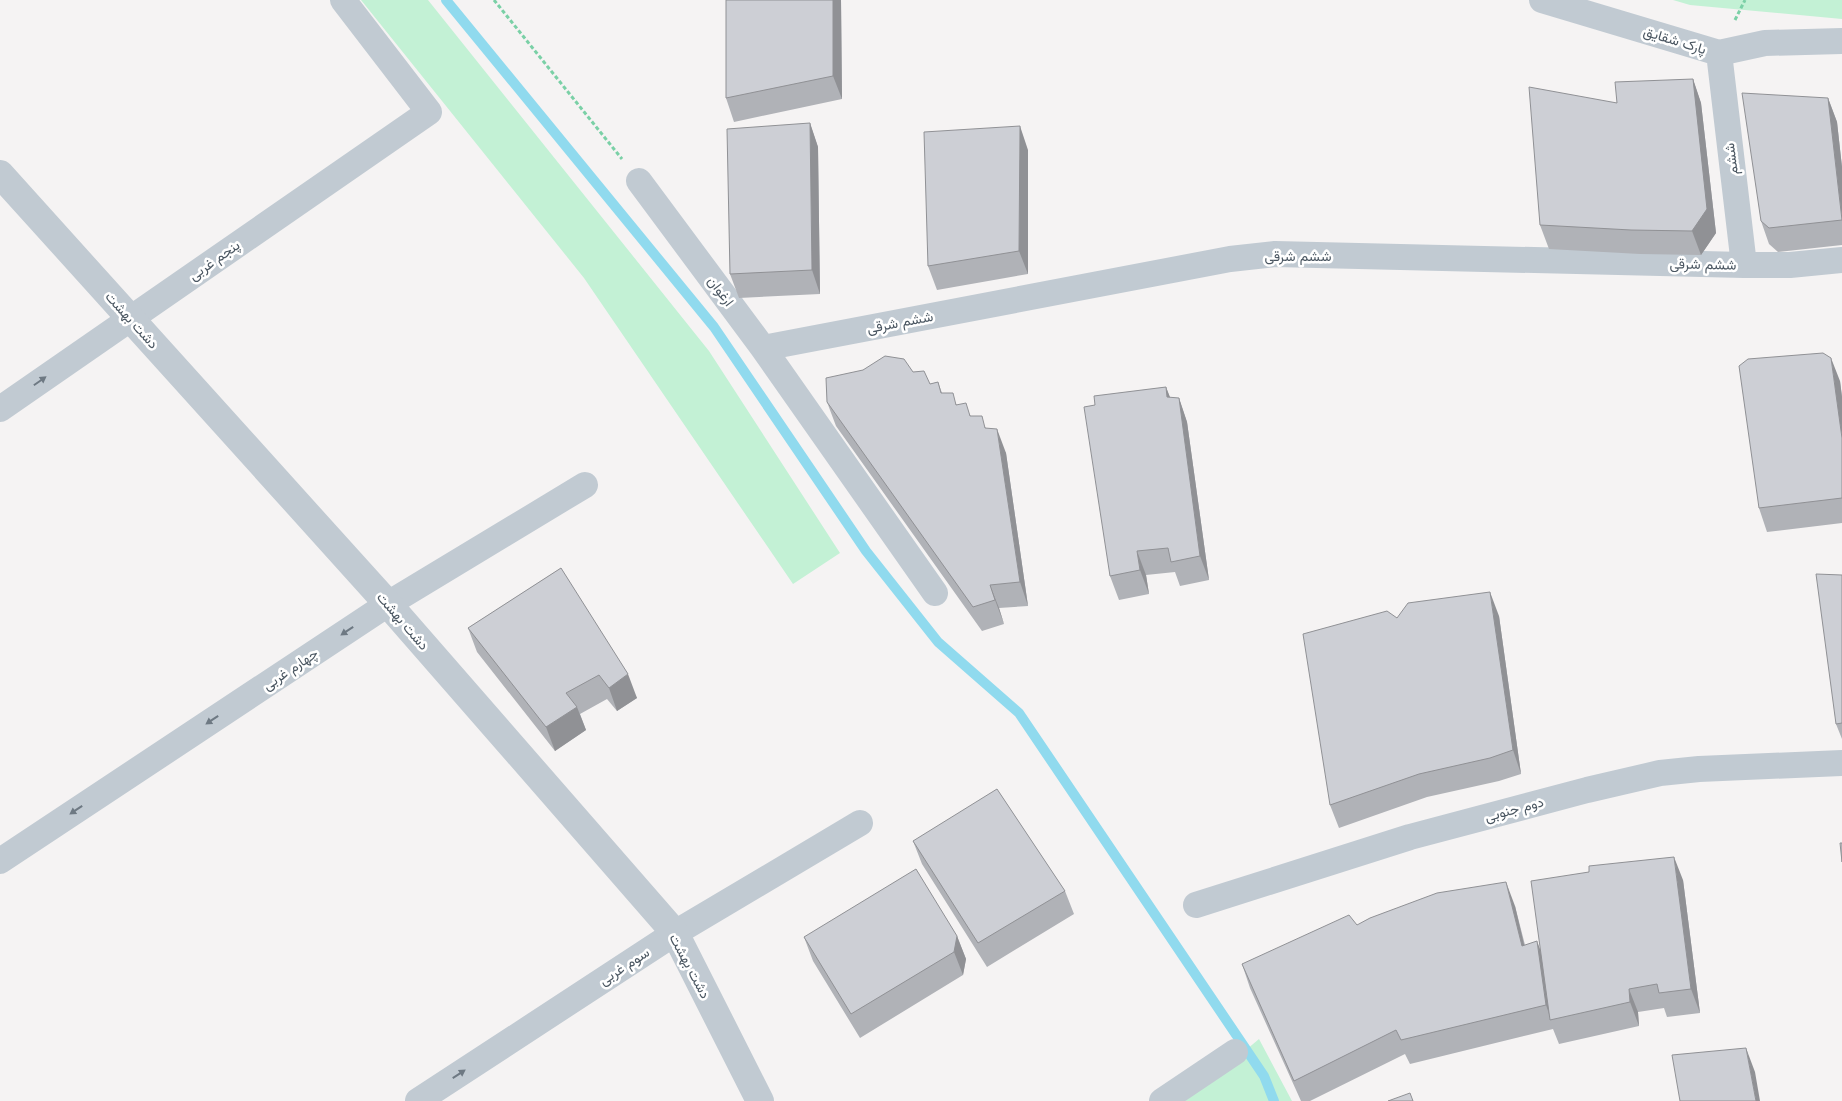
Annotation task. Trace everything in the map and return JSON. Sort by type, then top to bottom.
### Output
[{"type":"street","name":"پنجم غربی","points":[[0,409],[429,112],[344,0]]},
{"type":"street","name":"پارک شقایق","points":[[1542,0],[1719,53],[1765,43],[1842,41]]},
{"type":"street","name":"ششم","points":[[1719,53],[1744,265]]},
{"type":"street","name":"دشت بهشت","points":[[0,174],[388,604],[675,933],[760,1101]]},
{"type":"street","name":"ارغوان","points":[[639,181],[763,348],[934,593]]},
{"type":"street","name":"ششم شرقی","points":[[763,348],[1230,259],[1275,254],[1744,265],[1790,265],[1842,260]]},
{"type":"street","name":"چهارم غربی","points":[[0,861],[388,604],[585,485]]},
{"type":"street","name":"دوم جنوبی","points":[[1196,905],[1410,837],[1587,790],[1660,773],[1699,769],[1842,763]]},
{"type":"street","name":"سوم غربی","points":[[418,1101],[675,933],[860,823]]},
{"type":"street","points":[[1162,1101],[1235,1052]]},
{"type":"path","points":[[494,0],[639,181]]},
{"type":"green space","points":[[361,0],[428,0],[709,351],[840,553],[793,584],[584,278]]},
{"type":"green space","points":[[1673,0],[1842,0],[1842,19],[1690,5]]},
{"type":"green space","points":[[1259,1039],[1292,1101],[1185,1101]]},
{"type":"building","points":[[726,0],[833,0],[833,76],[726,98]]},
{"type":"building","points":[[1693,79],[1707,209],[1692,231],[1540,225],[1529,87],[1617,103],[1615,82]]},
{"type":"building","points":[[1742,93],[1828,98],[1842,220],[1769,228],[1761,221]]},
{"type":"building","points":[[810,123],[812,270],[730,274],[727,129]]},
{"type":"building","points":[[1020,126],[1019,251],[928,266],[924,132]]},
{"type":"building","points":[[1823,353],[1831,358],[1842,438],[1842,498],[1759,508],[1739,366],[1748,359]]},
{"type":"building","points":[[885,356],[904,359],[913,372],[924,371],[930,384],[938,382],[941,393],[953,393],[956,405],[966,403],[970,416],[982,416],[985,428],[997,429],[1020,582],[990,585],[995,600],[973,607],[827,402],[826,378],[863,370]]},
{"type":"building","points":[[1166,387],[1167,397],[1179,398],[1200,556],[1171,562],[1168,548],[1137,551],[1140,570],[1110,576],[1084,407],[1095,405],[1094,396]]},
{"type":"building","points":[[561,568],[628,674],[609,688],[599,675],[566,693],[577,707],[546,727],[468,628]]},
{"type":"building","points":[[1816,574],[1842,575],[1842,723],[1836,724]]},
{"type":"building","points":[[1490,592],[1513,750],[1490,758],[1419,774],[1330,805],[1303,634],[1387,611],[1397,618],[1408,603]]},
{"type":"building","points":[[997,789],[1065,891],[978,943],[913,841]]},
{"type":"building","points":[[1840,843],[1842,843],[1842,862]]},
{"type":"building","points":[[1674,857],[1691,989],[1659,993],[1657,984],[1629,989],[1630,1002],[1550,1020],[1531,881],[1589,872],[1589,866]]},
{"type":"building","points":[[916,869],[957,936],[954,952],[851,1014],[804,937]]},
{"type":"building","points":[[1506,882],[1522,946],[1537,941],[1546,1005],[1401,1040],[1396,1030],[1294,1081],[1242,964],[1349,915],[1357,925],[1370,918],[1437,893]]},
{"type":"building","points":[[1746,1048],[1756,1101],[1680,1101],[1672,1055]]},
{"type":"building","points":[[1410,1093],[1413,1101],[1388,1101]]},
{"type":"waterway","points":[[446,0],[714,327],[866,551],[938,642],[1019,713],[1264,1076],[1274,1101]]}]
